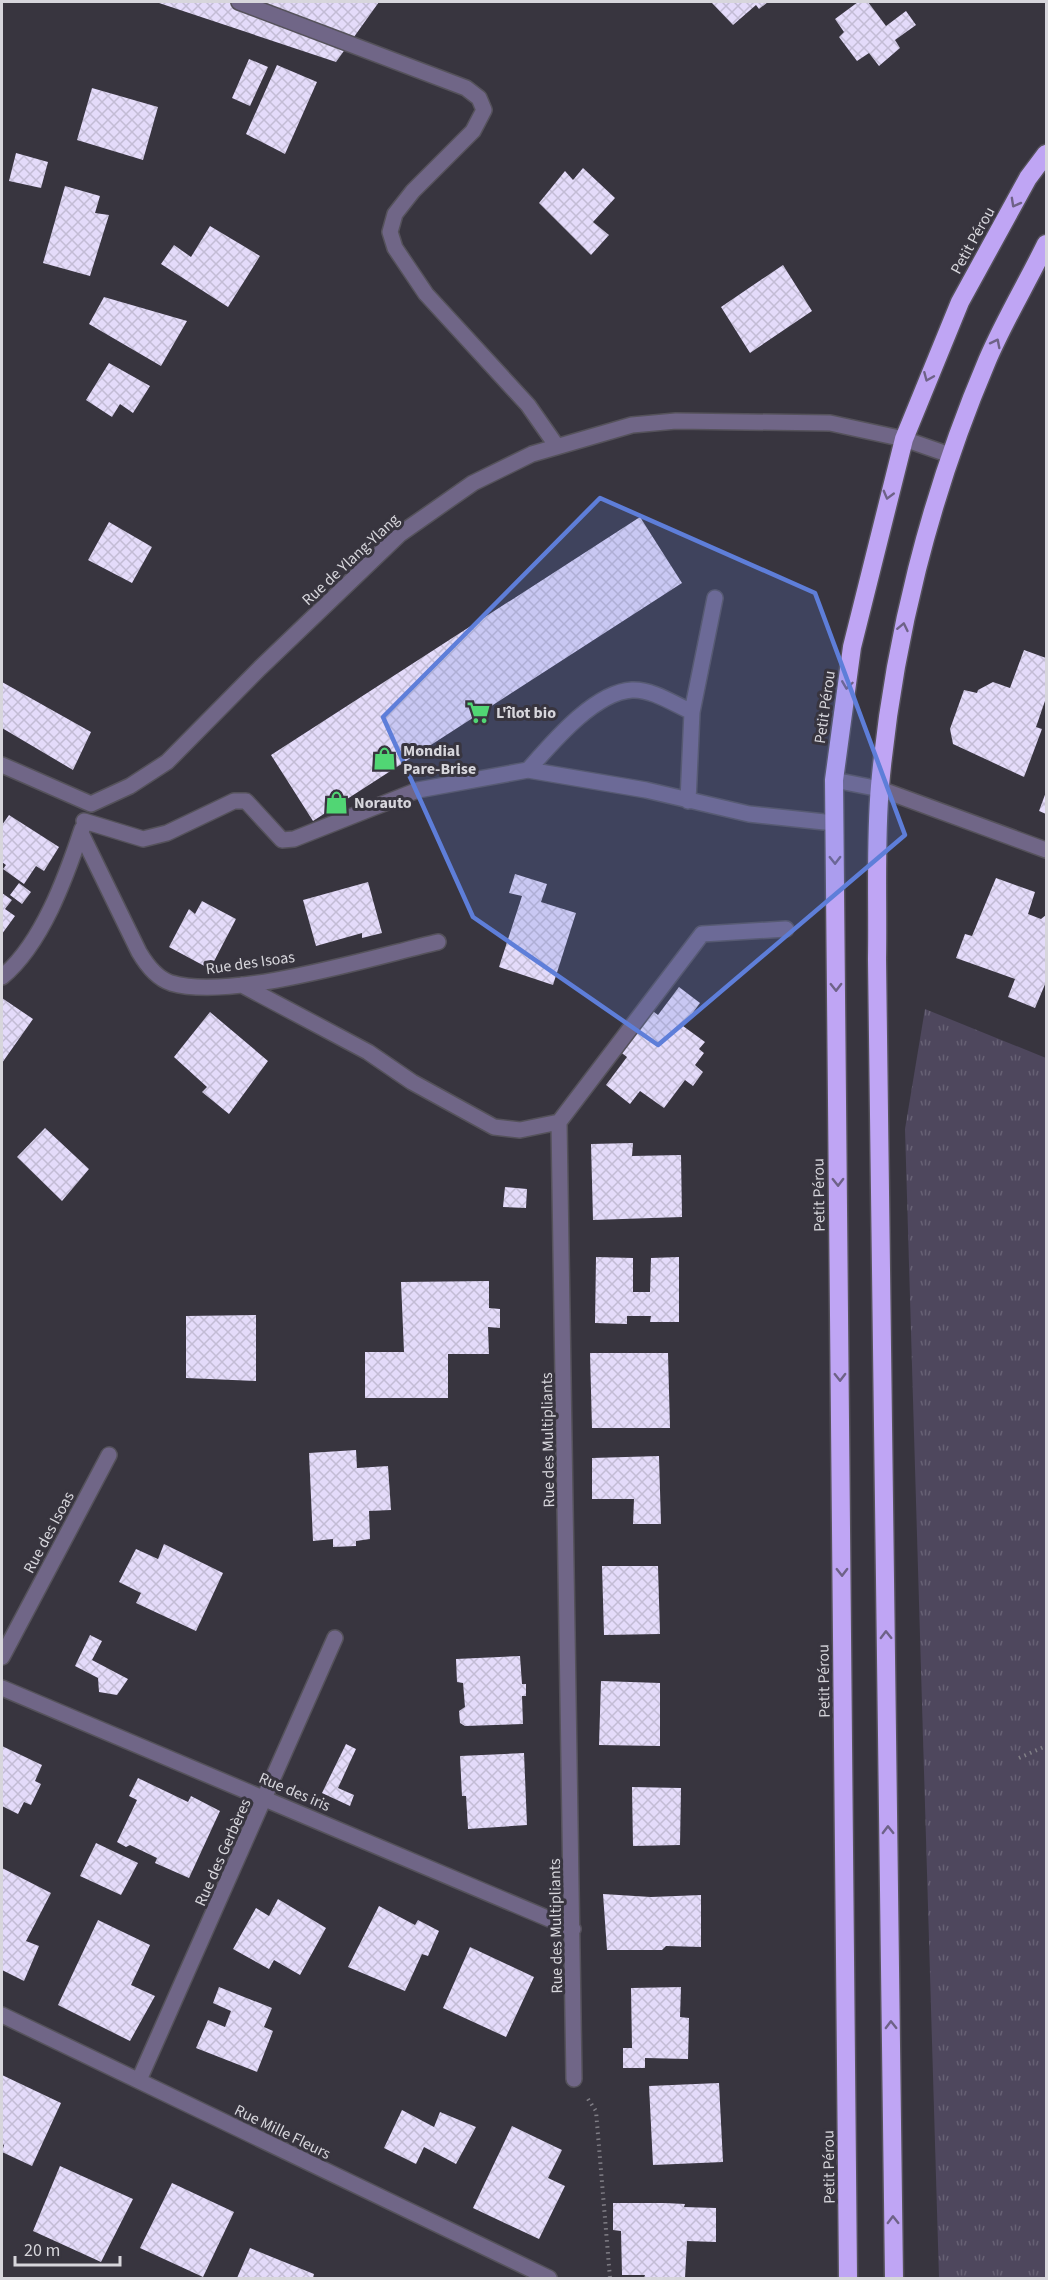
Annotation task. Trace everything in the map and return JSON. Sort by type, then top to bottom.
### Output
[{"type":"highway","name":"Petit Pérou","points":[[848,2278],[834,780],[852,647],[904,439],[960,302],[1028,178],[1047,154]]},
{"type":"highway","points":[[894,2278],[877,959],[880,789],[889,707],[904,622],[950,456],[988,359],[1047,244]]},
{"type":"street","points":[[239,2],[466,88],[480,98],[484,110],[473,131],[413,190],[394,214],[390,232],[395,248],[426,294],[528,405],[556,445]]},
{"type":"street","name":"Rue de Ylang-Ylang","points":[[91,804],[130,786],[167,762],[260,668],[400,534],[472,483],[510,463],[556,445],[632,425],[676,422],[830,423],[904,439],[950,456]]},
{"type":"street","points":[[688,801],[692,712],[715,598]]},
{"type":"street","points":[[528,770],[576,717],[619,694],[631,690],[649,693],[692,712]]},
{"type":"street","points":[[2,765],[91,804],[60,893],[9,962],[2,977]]},
{"type":"street","points":[[82,827],[143,839],[176,829],[234,801],[246,801],[282,840],[294,839],[418,790],[528,770],[646,790],[749,814],[834,823]]},
{"type":"street","points":[[834,780],[880,789],[1047,850]]},
{"type":"street","name":"Rue des Isoas","points":[[82,827],[149,968],[168,982],[194,987],[243,985],[438,942]]},
{"type":"street","points":[[243,985],[368,1052],[412,1082],[494,1127],[520,1130],[559,1122],[702,934],[786,929]]},
{"type":"street","name":"Rue des Multipliants","points":[[559,1122],[574,2079]]},
{"type":"street","name":"Rue des Isoas","points":[[2,1658],[109,1455]]},
{"type":"street","name":"Rue des Gerbères","points":[[139,2080],[335,1638]]},
{"type":"street","name":"Rue des iris","points":[[2,1688],[573,1929]]},
{"type":"street","name":"Rue Mille Fleurs","points":[[2,2015],[549,2278]]},
{"type":"path","points":[[1019,1758],[1047,1746]]},
{"type":"path","points":[[574,2079],[596,2111],[610,2278]]},
{"type":"highlighted area","points":[[600,498],[815,593],[905,835],[658,1045],[473,917],[383,717]]},
{"type":"green space","points":[[925,1009],[1046,1058],[1046,2278],[939,2278],[905,1129]]},
{"type":"building","points":[[156,2],[379,2],[336,62]]},
{"type":"building","points":[[711,2],[768,2],[759,9],[756,5],[733,25]]},
{"type":"building","points":[[858,2],[868,2],[886,26],[906,11],[916,25],[895,40],[900,48],[879,66],[869,53],[857,61],[839,37],[844,32],[835,19]]},
{"type":"building","points":[[249,59],[268,67],[250,106],[232,98]]},
{"type":"building","points":[[277,65],[317,82],[285,154],[246,134]]},
{"type":"building","points":[[92,88],[158,107],[143,160],[77,140]]},
{"type":"building","points":[[16,153],[48,162],[41,188],[9,181]]},
{"type":"building","points":[[583,168],[615,198],[593,222],[609,235],[591,255],[539,203],[565,171],[573,180]]},
{"type":"building","points":[[65,186],[100,196],[95,213],[109,215],[90,276],[43,263]]},
{"type":"building","points":[[210,226],[260,256],[228,307],[161,264],[174,245],[191,257]]},
{"type":"building","points":[[783,265],[812,311],[750,353],[721,307]]},
{"type":"building","points":[[104,297],[187,321],[161,366],[89,324]]},
{"type":"building","points":[[109,363],[150,386],[133,413],[120,404],[112,417],[86,400]]},
{"type":"building","points":[[640,517],[682,583],[313,821],[271,755]]},
{"type":"building","points":[[109,522],[152,547],[132,583],[88,560]]},
{"type":"building","points":[[1024,650],[1046,658],[1046,698],[1036,727],[1042,729],[1024,777],[953,744],[950,729],[964,690],[977,693],[978,690],[993,682],[1010,688]]},
{"type":"building","points":[[2,682],[91,732],[73,770],[2,728]]},
{"type":"building","points":[[1046,792],[1046,814],[1039,811]]},
{"type":"building","points":[[9,815],[59,847],[44,871],[36,866],[24,884],[3,869],[6,865],[2,862],[2,825]]},
{"type":"building","points":[[515,874],[547,884],[541,902],[576,913],[553,985],[499,967],[522,896],[509,893]]},
{"type":"building","points":[[996,878],[1035,892],[1028,914],[1041,919],[1046,915],[1046,982],[1035,1008],[1008,997],[1015,979],[956,958],[965,934],[972,936]]},
{"type":"building","points":[[368,882],[382,933],[362,938],[362,933],[316,946],[303,900]]},
{"type":"building","points":[[19,883],[31,892],[22,904],[10,895]]},
{"type":"building","points":[[2,893],[12,900],[5,909],[15,916],[2,934]]},
{"type":"building","points":[[202,901],[236,919],[210,969],[169,947],[189,909],[195,914]]},
{"type":"building","points":[[679,987],[700,1003],[683,1026],[705,1042],[699,1049],[704,1053],[695,1065],[703,1072],[693,1086],[685,1080],[664,1108],[640,1091],[630,1104],[606,1085],[627,1057],[619,1051],[650,1009],[658,1015]]},
{"type":"building","points":[[2,998],[33,1019],[2,1063]]},
{"type":"building","points":[[210,1012],[268,1061],[229,1114],[202,1092],[207,1087],[174,1057]]},
{"type":"building","points":[[45,1128],[89,1169],[62,1201],[17,1157]]},
{"type":"building","points":[[633,1143],[632,1156],[681,1155],[682,1217],[593,1220],[591,1144]]},
{"type":"building","points":[[505,1187],[527,1189],[526,1208],[503,1207]]},
{"type":"building","points":[[596,1257],[633,1258],[633,1292],[650,1292],[651,1258],[679,1257],[679,1322],[650,1322],[651,1316],[627,1316],[627,1324],[595,1323]]},
{"type":"building","points":[[489,1281],[489,1308],[500,1309],[500,1328],[488,1327],[489,1354],[448,1354],[448,1398],[365,1398],[365,1352],[404,1352],[401,1282]]},
{"type":"building","points":[[256,1315],[256,1381],[186,1378],[186,1316]]},
{"type":"building","points":[[590,1353],[668,1353],[670,1428],[592,1428]]},
{"type":"building","points":[[356,1450],[357,1468],[388,1466],[391,1510],[369,1511],[370,1539],[356,1541],[356,1546],[333,1547],[333,1539],[313,1541],[309,1453]]},
{"type":"building","points":[[659,1456],[661,1524],[633,1524],[634,1499],[592,1499],[592,1458]]},
{"type":"building","points":[[164,1544],[223,1573],[196,1631],[136,1603],[141,1593],[119,1582],[136,1549],[158,1559]]},
{"type":"building","points":[[602,1566],[658,1566],[660,1634],[604,1635]]},
{"type":"building","points":[[90,1635],[102,1641],[92,1660],[128,1679],[117,1695],[99,1692],[98,1678],[75,1666]]},
{"type":"building","points":[[520,1656],[522,1684],[526,1684],[526,1696],[522,1696],[523,1724],[465,1726],[460,1723],[459,1711],[465,1707],[463,1683],[457,1682],[456,1659]]},
{"type":"building","points":[[601,1681],[660,1683],[660,1746],[599,1745]]},
{"type":"building","points":[[346,1744],[356,1749],[338,1788],[354,1795],[350,1806],[322,1793]]},
{"type":"building","points":[[2,1746],[42,1765],[35,1781],[41,1784],[31,1805],[24,1802],[18,1814],[2,1806]]},
{"type":"building","points":[[524,1753],[527,1825],[468,1829],[466,1796],[462,1796],[460,1756]]},
{"type":"building","points":[[138,1778],[188,1802],[191,1796],[220,1811],[189,1878],[155,1863],[157,1858],[130,1845],[126,1847],[117,1842],[137,1800],[129,1796]]},
{"type":"building","points":[[632,1787],[681,1788],[680,1845],[633,1846]]},
{"type":"building","points":[[96,1843],[138,1863],[121,1895],[80,1876]]},
{"type":"building","points":[[2,1868],[51,1893],[26,1941],[39,1946],[24,1981],[2,1970]]},
{"type":"building","points":[[603,1894],[651,1897],[701,1895],[701,1947],[666,1946],[662,1950],[607,1950]]},
{"type":"building","points":[[278,1899],[326,1928],[300,1975],[274,1960],[269,1969],[233,1949],[256,1908],[269,1916]]},
{"type":"building","points":[[379,1906],[415,1925],[418,1920],[439,1931],[428,1956],[422,1954],[405,1991],[348,1967]]},
{"type":"building","points":[[98,1920],[150,1945],[131,1985],[155,1996],[130,2041],[58,2005]]},
{"type":"building","points":[[470,1947],[534,1977],[506,2037],[443,2008]]},
{"type":"building","points":[[219,1987],[272,2008],[264,2027],[273,2031],[257,2072],[196,2048],[208,2020],[225,2027],[231,2011],[213,2003]]},
{"type":"building","points":[[681,1987],[680,2017],[689,2018],[688,2059],[645,2058],[645,2068],[623,2068],[623,2048],[632,2048],[631,1988]]},
{"type":"building","points":[[2,2075],[61,2103],[32,2166],[2,2152],[4,2145],[2,2144]]},
{"type":"building","points":[[719,2083],[723,2162],[653,2165],[649,2086]]},
{"type":"building","points":[[402,2110],[434,2127],[440,2112],[476,2127],[456,2164],[424,2147],[416,2164],[384,2148]]},
{"type":"building","points":[[512,2126],[562,2150],[548,2178],[565,2186],[539,2239],[473,2208]]},
{"type":"building","points":[[60,2166],[133,2199],[101,2262],[33,2231]]},
{"type":"building","points":[[172,2183],[234,2212],[203,2277],[140,2248]]},
{"type":"building","points":[[613,2203],[665,2203],[685,2204],[684,2207],[716,2208],[716,2242],[687,2241],[685,2278],[644,2278],[645,2275],[622,2275],[621,2231],[613,2230]]},
{"type":"building","points":[[250,2248],[314,2274],[313,2278],[237,2278]]},
{"type":"place","name":"L'îlot bio","points":[[478,712]]},
{"type":"place","name":"Mondial Pare-Brise","points":[[385,759]]},
{"type":"place","name":"Norauto","points":[[336,802]]}]
